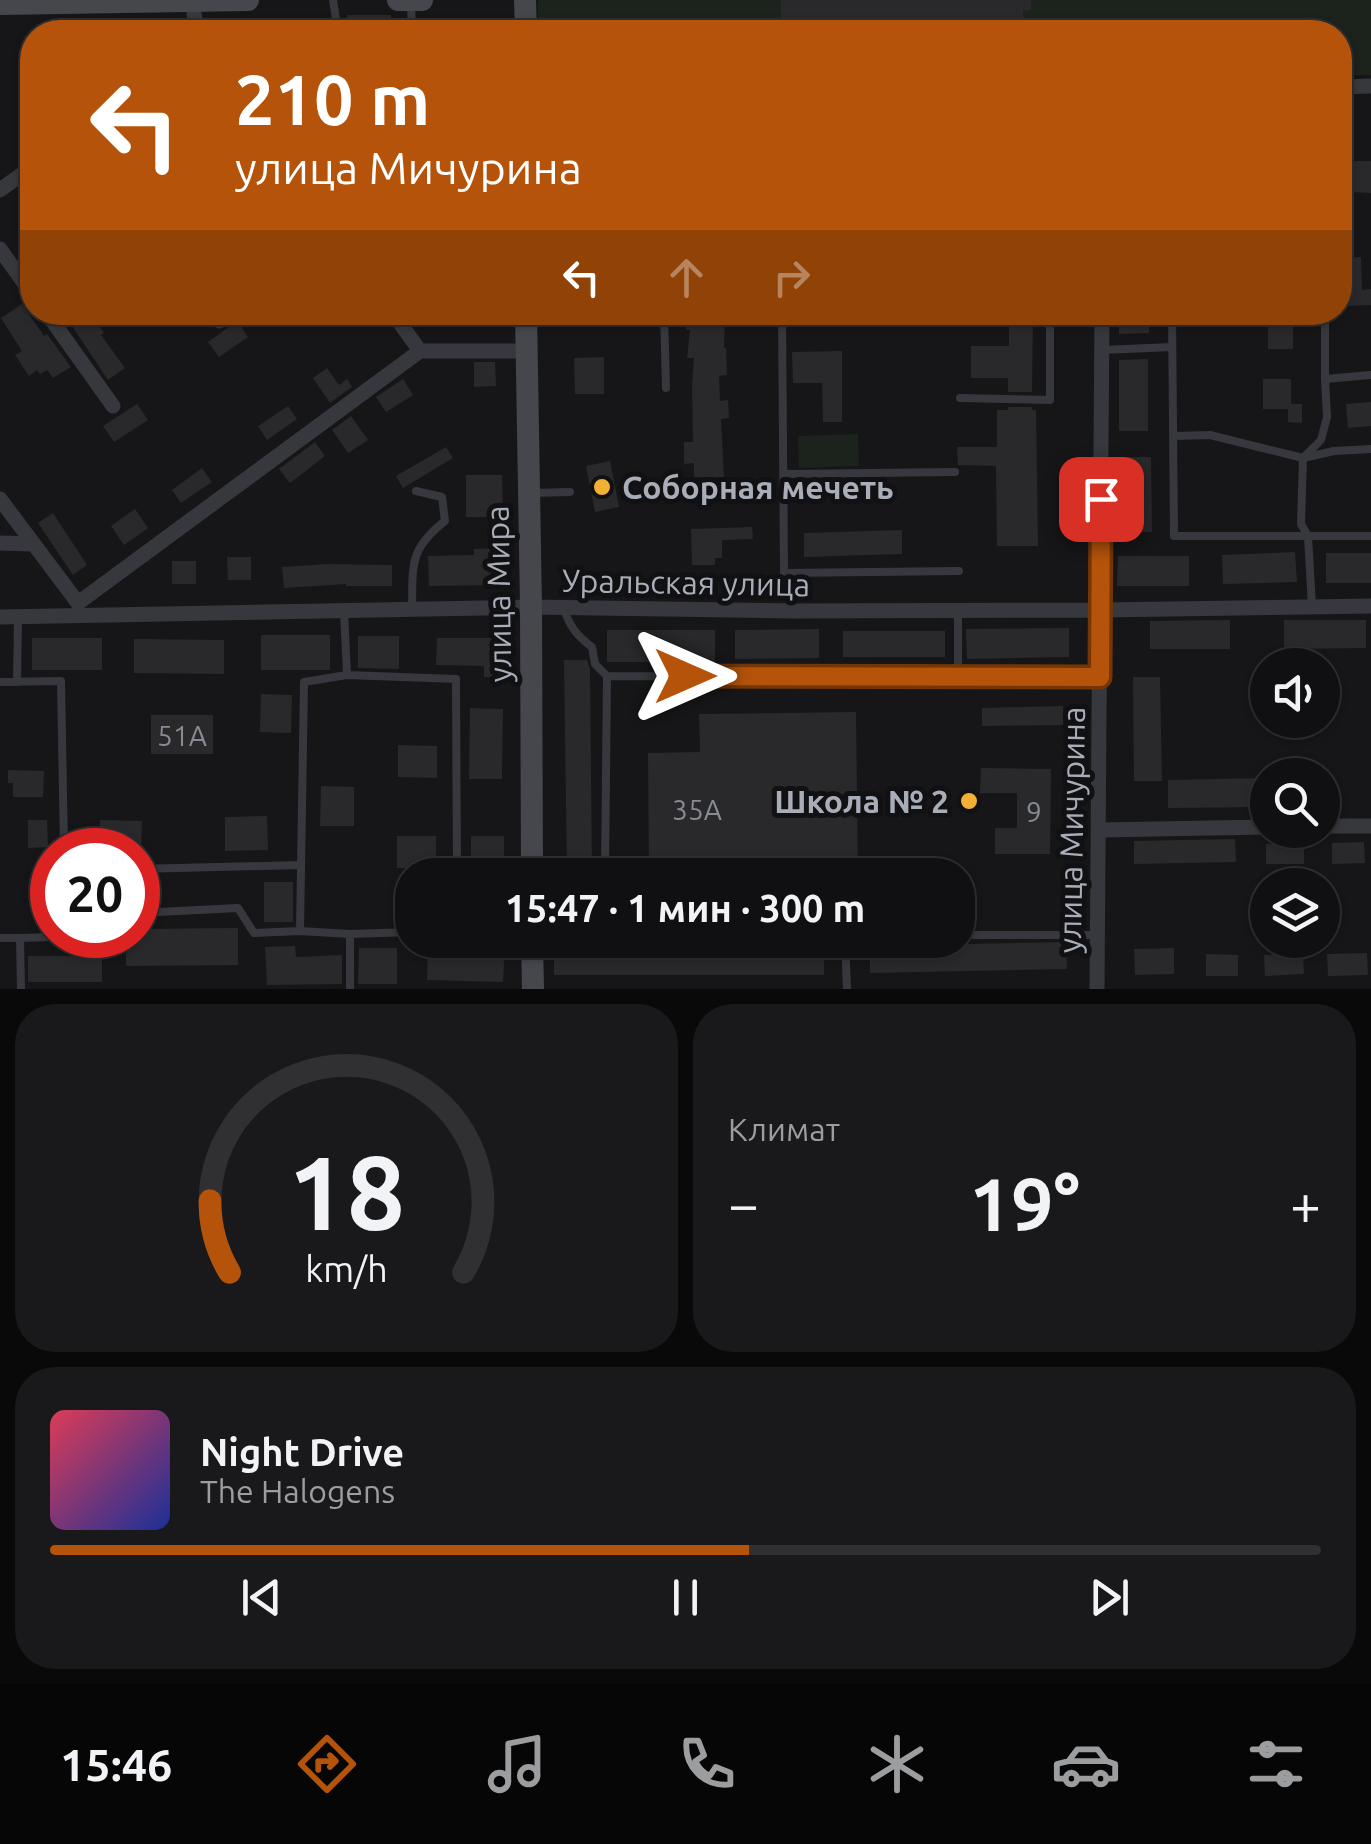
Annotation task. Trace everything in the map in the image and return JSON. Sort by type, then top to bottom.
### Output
[{"type":"street","points":[[0,4],[248,0]]},
{"type":"street","points":[[398,0],[422,0]]},
{"type":"street","points":[[0,249],[20,277]]},
{"type":"street","points":[[55,325],[113,406]]},
{"type":"street","points":[[401,325],[420,351]]},
{"type":"street","name":"улица Мира","points":[[526,325],[532,858]]},
{"type":"street","name":"улица Мичурина","points":[[1097,989],[1102,325]]},
{"type":"street","points":[[0,498],[78,610],[420,351],[526,351]]},
{"type":"street","points":[[0,543],[32,544]]},
{"type":"street","name":"Уральская улица","points":[[0,618],[78,610],[531,607],[958,611],[1371,606]]},
{"type":"street","points":[[1340,826],[1371,826]]},
{"type":"street","points":[[1098,830],[1250,827]]},
{"type":"street","points":[[532,989],[534,958]]},
{"type":"lane","points":[[664,325],[666,388]]},
{"type":"lane","points":[[782,325],[784,573],[959,571]]},
{"type":"lane","points":[[960,398],[1050,400],[1050,325]]},
{"type":"lane","points":[[1172,325],[1174,536],[1371,536]]},
{"type":"lane","points":[[1312,607],[1308,536],[1301,524],[1303,458],[1321,440],[1326,417],[1325,325]]},
{"type":"lane","points":[[1102,350],[1172,347]]},
{"type":"lane","points":[[1325,379],[1371,375]]},
{"type":"lane","points":[[1173,436],[1210,435],[1303,458],[1334,450],[1371,449]]},
{"type":"lane","points":[[784,474],[955,472]]},
{"type":"lane","points":[[412,610],[414,556],[429,534],[445,521],[442,497],[416,491]]},
{"type":"lane","points":[[529,493],[570,492]]},
{"type":"lane","points":[[564,608],[576,635],[592,647],[595,664],[607,676],[1100,677]]},
{"type":"lane","points":[[344,611],[346,674]]},
{"type":"lane","points":[[958,611],[958,677]]},
{"type":"lane","points":[[16,682],[18,617]]},
{"type":"lane","points":[[300,931],[304,682],[346,674],[456,679],[457,858]]},
{"type":"lane","points":[[604,858],[607,676]]},
{"type":"lane","points":[[0,682],[60,682],[63,828]]},
{"type":"lane","points":[[160,869],[301,865]]},
{"type":"lane","points":[[160,912],[238,908],[254,933],[395,933]]},
{"type":"lane","points":[[350,934],[350,989]]},
{"type":"lane","points":[[975,935],[1097,935]]},
{"type":"lane","points":[[0,938],[30,938]]},
{"type":"lane","points":[[20,938],[21,989]]},
{"type":"lane","points":[[845,958],[846,989]]},
{"type":"shaded area","points":[[538,0],[1371,0],[1371,75],[1352,75],[1352,20],[538,20]]},
{"type":"shaded area","points":[[858,434],[859,466],[799,468],[798,436]]},
{"type":"building","points":[[781,0],[1031,0],[1031,10],[1023,10],[1023,20],[781,20]]},
{"type":"building","points":[[347,15],[391,15],[391,20],[347,20]]},
{"type":"building","points":[[501,18],[501,20],[428,20]]},
{"type":"building","points":[[1352,161],[1371,161],[1371,193],[1352,192]]},
{"type":"building","points":[[1352,257],[1361,257],[1362,290],[1371,289],[1371,305],[1352,306]]},
{"type":"building","points":[[20,305],[20,325],[36,325],[71,367],[53,378],[47,370],[40,374],[37,370],[29,376],[15,355],[22,351],[1,318]]},
{"type":"building","points":[[71,325],[99,325],[104,333],[101,335],[125,368],[108,380]]},
{"type":"building","points":[[231,325],[240,325],[248,337],[219,357],[208,342]]},
{"type":"building","points":[[686,325],[725,325],[727,375],[719,376],[720,401],[728,400],[729,418],[721,419],[724,477],[694,477],[694,463],[684,464],[684,442],[693,442],[694,358],[687,358],[690,330],[686,330]]},
{"type":"building","points":[[1009,325],[1033,325],[1032,392],[1008,392],[1008,378],[971,378],[971,346],[1009,346]]},
{"type":"building","points":[[1119,325],[1149,325],[1149,333],[1119,334]]},
{"type":"building","points":[[1268,325],[1293,325],[1293,349],[1268,349]]},
{"type":"building","points":[[842,351],[842,422],[823,422],[822,383],[793,383],[792,352]]},
{"type":"building","points":[[604,357],[604,394],[575,394],[574,358]]},
{"type":"building","points":[[1148,359],[1148,431],[1119,431],[1119,360]]},
{"type":"building","points":[[474,362],[495,362],[496,386],[474,387]]},
{"type":"building","points":[[327,368],[339,385],[347,379],[352,387],[330,403],[313,378]]},
{"type":"building","points":[[403,379],[413,395],[386,412],[376,397]]},
{"type":"building","points":[[1263,379],[1291,379],[1291,404],[1302,404],[1302,423],[1288,422],[1288,409],[1263,409]]},
{"type":"building","points":[[1371,402],[1371,426],[1348,428],[1346,404]]},
{"type":"building","points":[[137,404],[148,420],[114,442],[103,426]]},
{"type":"building","points":[[288,406],[297,419],[267,440],[258,426]]},
{"type":"building","points":[[997,410],[1036,410],[1038,546],[997,546],[996,466],[958,465],[957,447],[997,447]]},
{"type":"building","points":[[351,416],[368,440],[348,453],[332,430]]},
{"type":"building","points":[[315,442],[325,456],[290,483],[279,469]]},
{"type":"building","points":[[446,447],[453,458],[403,488],[396,476]]},
{"type":"building","points":[[1122,457],[1151,457],[1152,532],[1123,532]]},
{"type":"building","name":"Соборная мечеть","points":[[610,461],[619,507],[595,512],[586,466]]},
{"type":"building","points":[[202,468],[212,482],[181,503],[172,490]]},
{"type":"building","points":[[466,475],[502,475],[503,517],[466,517]]},
{"type":"building","points":[[135,509],[148,528],[124,545],[111,526]]},
{"type":"building","points":[[53,513],[87,565],[73,575],[38,523]]},
{"type":"building","points":[[752,527],[753,539],[722,540],[722,558],[715,558],[715,565],[692,565],[691,529]]},
{"type":"building","points":[[902,530],[902,554],[804,557],[804,533]]},
{"type":"building","points":[[503,548],[503,585],[429,586],[428,556],[474,555],[474,549]]},
{"type":"building","points":[[1295,552],[1297,582],[1223,584],[1222,555]]},
{"type":"building","points":[[1326,553],[1371,553],[1371,583],[1326,583]]},
{"type":"building","points":[[1118,556],[1189,556],[1189,586],[1117,586]]},
{"type":"building","points":[[227,557],[251,557],[251,580],[228,580]]},
{"type":"building","points":[[172,561],[196,561],[196,584],[172,584]]},
{"type":"building","points":[[392,565],[392,586],[284,588],[282,567]]},
{"type":"building","points":[[1230,620],[1230,649],[1150,649],[1150,621]]},
{"type":"building","points":[[1284,620],[1366,620],[1366,648],[1284,648]]},
{"type":"building","points":[[1069,628],[1069,657],[967,659],[966,629]]},
{"type":"building","points":[[819,629],[819,658],[735,659],[735,630]]},
{"type":"building","points":[[607,630],[715,630],[715,662],[607,662]]},
{"type":"building","points":[[843,631],[945,631],[945,657],[843,657]]},
{"type":"building","points":[[261,635],[330,635],[330,670],[261,670]]},
{"type":"building","points":[[358,636],[399,636],[399,669],[358,668]]},
{"type":"building","points":[[32,638],[102,638],[102,670],[32,670]]},
{"type":"building","points":[[437,638],[512,638],[512,677],[484,677],[484,666],[436,665]]},
{"type":"building","points":[[134,639],[224,640],[224,674],[134,673]]},
{"type":"building","points":[[564,660],[587,660],[592,858],[567,858]]},
{"type":"building","points":[[1133,677],[1160,677],[1162,781],[1134,781]]},
{"type":"building","points":[[261,694],[292,695],[291,733],[260,732]]},
{"type":"building","points":[[1063,706],[1063,725],[982,726],[982,708]]},
{"type":"building","points":[[470,708],[503,709],[502,779],[469,779]]},
{"type":"building","points":[[856,712],[858,858],[649,858],[648,753],[700,752],[699,714]]},
{"type":"building","points":[[151,715],[213,715],[213,754],[151,754]]},
{"type":"building","points":[[398,745],[437,746],[437,778],[398,777]]},
{"type":"building","points":[[981,768],[1051,769],[1050,854],[995,854],[995,828],[1017,828],[1017,793],[980,793]]},
{"type":"building","points":[[8,770],[44,771],[43,797],[13,797]]},
{"type":"building","points":[[1250,778],[1250,807],[1168,808],[1168,780]]},
{"type":"building","points":[[321,786],[354,787],[354,826],[320,826]]},
{"type":"building","points":[[267,816],[268,850],[225,851],[225,817]]},
{"type":"building","points":[[28,820],[47,820],[47,828],[30,828],[28,848]]},
{"type":"building","points":[[100,820],[142,821],[142,828],[100,828]]},
{"type":"building","points":[[397,836],[436,836],[436,858],[397,858]]},
{"type":"building","points":[[471,836],[504,836],[504,858],[471,858]]},
{"type":"building","points":[[1235,839],[1236,862],[1134,864],[1134,841]]},
{"type":"building","points":[[1364,842],[1365,863],[1332,864],[1332,848],[1340,848],[1340,843]]},
{"type":"building","points":[[1266,848],[1304,848],[1304,864],[1266,864]]},
{"type":"building","points":[[264,882],[293,882],[293,922],[264,922]]},
{"type":"building","points":[[238,928],[238,965],[126,966],[126,958],[160,958],[160,929]]},
{"type":"building","points":[[1066,942],[1067,969],[870,973],[870,958],[975,958],[975,944]]},
{"type":"building","points":[[295,946],[296,957],[342,955],[342,984],[267,985],[265,947]]},
{"type":"building","points":[[359,948],[395,948],[397,984],[358,984]]},
{"type":"building","points":[[1174,948],[1174,974],[1135,975],[1134,949]]},
{"type":"building","points":[[1367,953],[1368,975],[1328,976],[1327,958],[1340,958],[1340,954]]},
{"type":"building","points":[[1206,954],[1238,955],[1238,976],[1206,976]]},
{"type":"building","points":[[28,956],[102,958],[102,982],[28,982]]},
{"type":"building","points":[[428,958],[504,958],[503,982],[427,980]]},
{"type":"building","points":[[554,958],[824,958],[824,975],[554,975]]},
{"type":"building","points":[[1264,958],[1303,958],[1304,974],[1265,976]]},
{"type":"place","name":"Соборная мечеть","points":[[602,487]]},
{"type":"place","name":"Школа № 2","points":[[969,801]]},
{"type":"route","points":[[685,676],[1100,677],[1101,499]]}]
